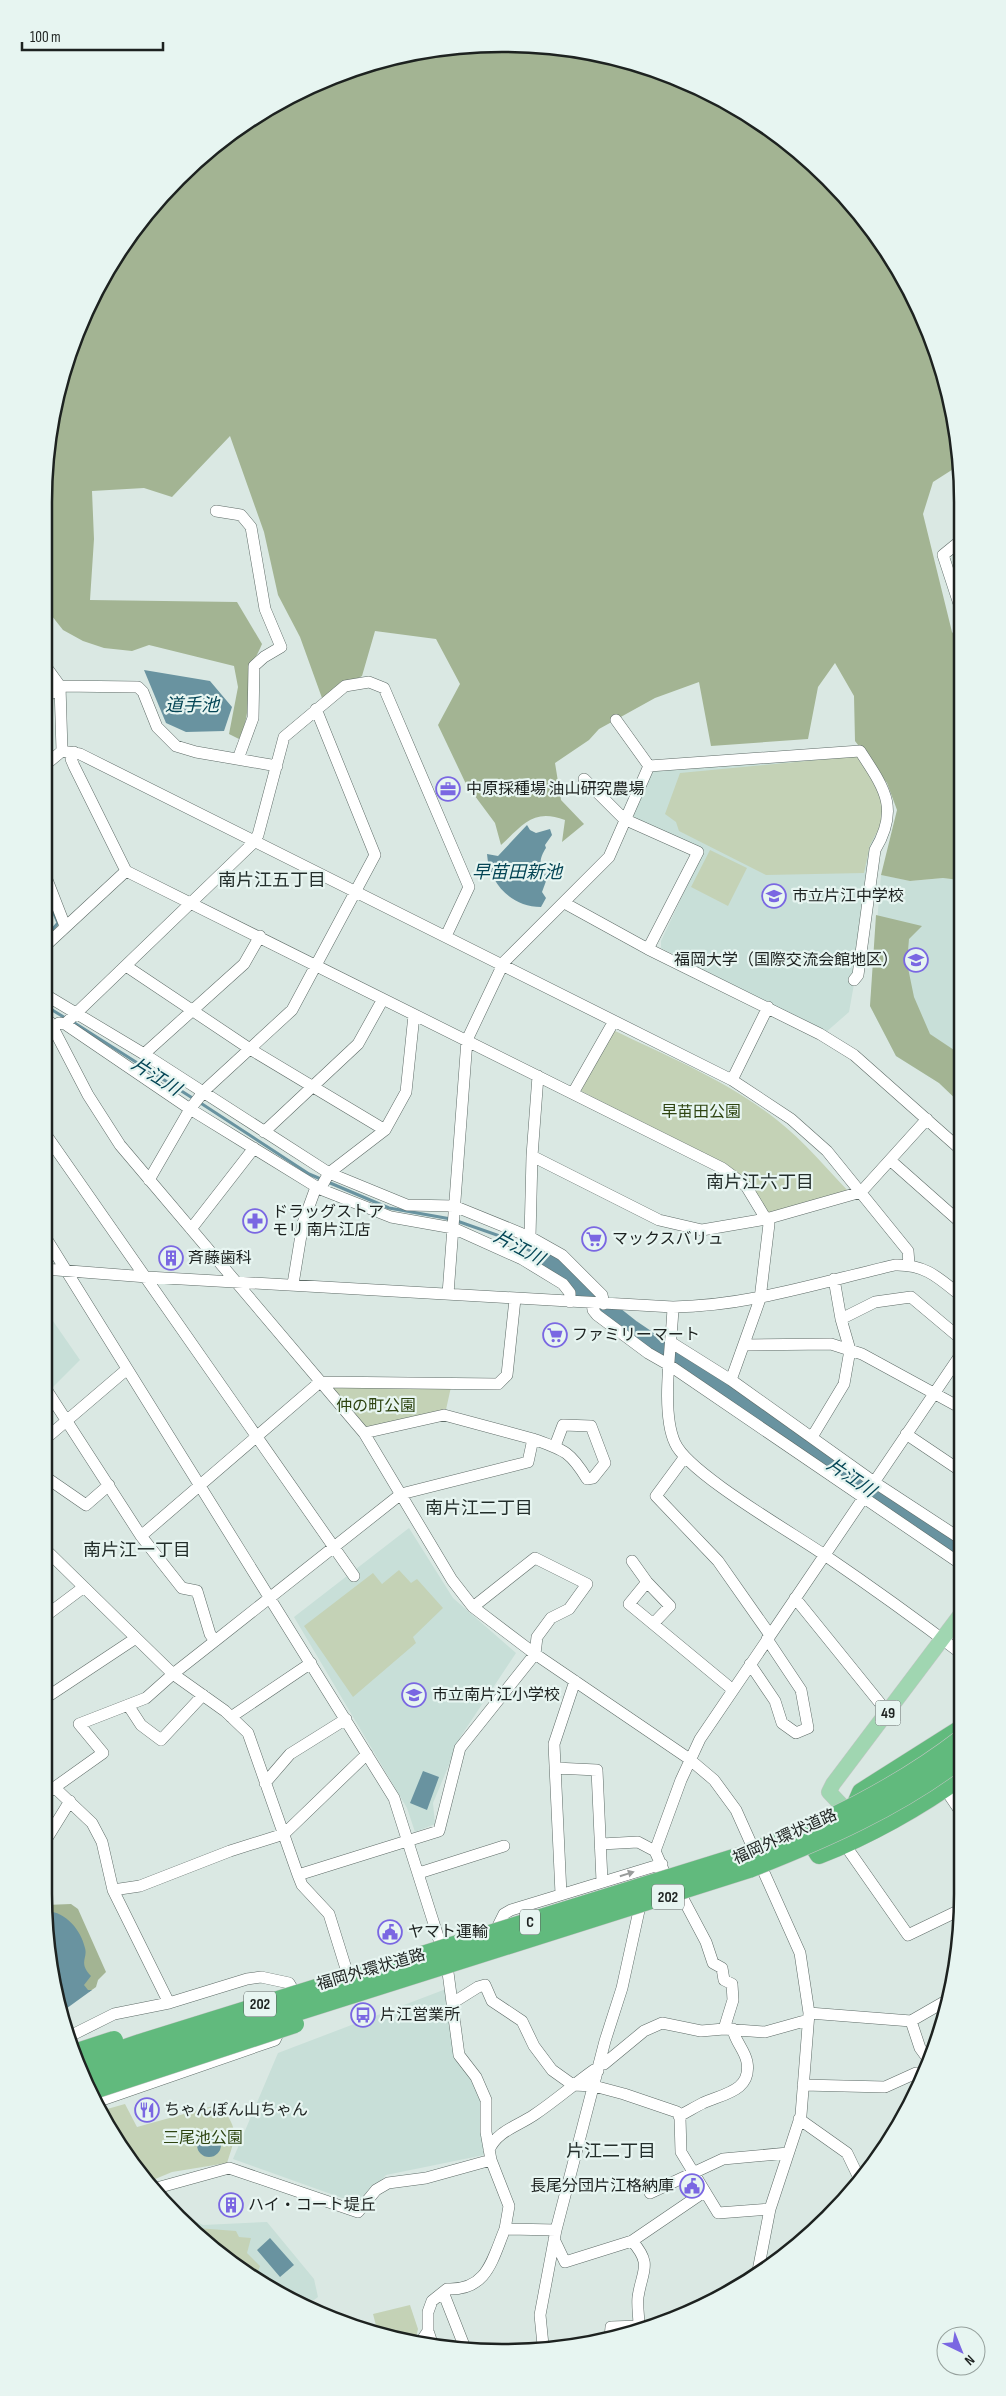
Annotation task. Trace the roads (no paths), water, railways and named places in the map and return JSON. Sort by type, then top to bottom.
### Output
[{"type":"highway","points":[[851,1808],[861,1792],[954,1733]]},
{"type":"highway","name":"福岡外環状道路","points":[[752,1861],[924,1767],[954,1745]]},
{"type":"highway","name":"C","points":[[85,2061],[752,1861],[781,1840],[857,1805],[954,1745]]},
{"type":"highway","name":"C","points":[[92,2077],[830,1836],[918,1788],[954,1763]]},
{"type":"highway","name":"福岡外環状道路","points":[[92,2077],[166,2051],[286,2014],[445,1957],[493,1936],[674,1887],[752,1861],[814,1847],[874,1818],[954,1768]]},
{"type":"highway","points":[[814,1847],[819,1855],[845,1845],[954,1782]]},
{"type":"highway","points":[[81,2051],[466,1931],[670,1872],[752,1861]]},
{"type":"highway","points":[[98,2089],[477,1967],[677,1898],[752,1861]]},
{"type":"highway","name":"福岡外環状道路","points":[[85,2060],[172,2030],[296,1993],[348,1975],[445,1957],[640,1906],[674,1887]]},
{"type":"main road","name":"49","points":[[851,1808],[835,1800],[830,1792],[954,1626]]},
{"type":"street","points":[[216,511],[241,515],[251,527],[265,609],[281,647],[264,657],[254,666],[253,718],[238,759]]},
{"type":"street","points":[[954,546],[943,556],[954,589]]},
{"type":"street","points":[[52,675],[60,686],[62,751]]},
{"type":"street","points":[[65,1024],[192,903],[254,840],[284,737],[345,686],[369,682],[384,688],[469,887],[446,936]]},
{"type":"street","points":[[52,693],[60,686],[138,687],[143,692],[157,727],[176,746],[196,752],[277,766]]},
{"type":"street","points":[[149,1180],[190,1109],[203,1092],[292,1010],[318,965],[375,855],[316,709]]},
{"type":"street","points":[[616,720],[649,766]]},
{"type":"street","points":[[52,759],[62,751],[74,752],[254,840],[732,1080],[791,1119],[827,1151],[908,1251],[909,1264]]},
{"type":"street","points":[[649,766],[860,751],[886,794],[889,805],[884,835],[874,850],[858,974],[854,980]]},
{"type":"street","points":[[74,752],[71,759],[74,766],[126,871],[260,936],[722,1168],[746,1186],[769,1224],[760,1299],[732,1380]]},
{"type":"street","points":[[448,1294],[467,1040],[502,965],[609,856],[649,766]]},
{"type":"street","points":[[584,780],[624,819],[698,852],[648,949]]},
{"type":"street","points":[[52,939],[126,871]]},
{"type":"street","points":[[52,893],[65,926]]},
{"type":"street","points":[[565,901],[568,905],[648,949],[768,1007],[820,1034],[854,1055],[954,1144]]},
{"type":"street","points":[[144,1054],[244,964],[260,936]]},
{"type":"street","points":[[126,966],[250,1049],[384,1130]]},
{"type":"street","points":[[52,999],[144,1054],[329,1173],[407,1205],[454,1206],[530,1236],[562,1255],[602,1295],[604,1304]]},
{"type":"street","points":[[264,1132],[358,1044],[383,999]]},
{"type":"street","points":[[732,1080],[768,1007]]},
{"type":"street","points":[[293,1284],[303,1223],[318,1188],[329,1173],[384,1130],[406,1092],[414,1015]]},
{"type":"street","points":[[573,1093],[614,1021]]},
{"type":"street","points":[[52,1022],[65,1024],[190,1109],[318,1188],[391,1216],[453,1228],[522,1259],[563,1284],[570,1293],[570,1302]]},
{"type":"street","points":[[52,1031],[93,1103],[120,1145],[364,1433],[452,1580],[473,1607],[534,1654],[690,1760],[714,1780],[736,1810],[752,1861],[800,1953],[809,2016],[799,2119],[770,2209],[765,2259]]},
{"type":"street","points":[[530,1236],[532,1156],[538,1076]]},
{"type":"street","points":[[532,1156],[659,1220],[702,1230],[766,1219],[861,1192],[927,1119]]},
{"type":"street","points":[[52,1143],[354,1576]]},
{"type":"street","points":[[191,1229],[254,1148]]},
{"type":"street","points":[[890,1160],[954,1217]]},
{"type":"street","points":[[52,1247],[126,1370],[270,1596],[394,1798],[409,1840],[445,1957],[454,2002],[455,2029],[459,2055],[476,2077],[486,2100],[486,2132],[490,2155],[509,2206],[504,2229],[488,2271],[479,2281],[461,2290],[447,2289],[432,2301],[428,2312],[428,2331],[430,2338]]},
{"type":"street","points":[[52,1269],[147,1277],[234,1280],[515,1299],[702,1307],[760,1299],[895,1264],[909,1264],[921,1267],[941,1279],[954,1290]]},
{"type":"street","points":[[812,1437],[844,1384],[850,1350],[841,1319],[834,1279]]},
{"type":"street","points":[[841,1319],[875,1302],[911,1297],[954,1333]]},
{"type":"street","points":[[141,1536],[320,1382],[498,1384],[507,1375],[515,1299]]},
{"type":"street","points":[[592,1303],[592,1310],[597,1315],[648,1353],[669,1365],[864,1496],[954,1559]]},
{"type":"street","points":[[673,1307],[668,1419],[675,1444],[684,1458],[704,1474],[824,1555],[954,1648]]},
{"type":"street","points":[[672,1343],[732,1380],[873,1483],[954,1535]]},
{"type":"street","points":[[744,1345],[831,1344],[862,1354],[954,1404]]},
{"type":"street","points":[[655,1851],[700,1739],[954,1364]]},
{"type":"street","points":[[52,1433],[126,1370]]},
{"type":"street","points":[[52,1397],[68,1419],[141,1536],[182,1588],[197,1592],[210,1634],[215,1641]]},
{"type":"street","points":[[364,1433],[444,1415],[534,1438],[555,1446],[574,1457],[588,1479],[593,1478],[605,1463],[592,1426],[563,1425],[555,1446]]},
{"type":"street","points":[[906,1434],[954,1466]]},
{"type":"street","points":[[52,1790],[103,1752],[78,1724],[146,1698],[270,1596],[401,1494],[528,1462],[534,1438]]},
{"type":"street","points":[[684,1458],[656,1496],[718,1561],[768,1637],[801,1690],[808,1728],[796,1734],[782,1723],[775,1701],[750,1664]]},
{"type":"street","points":[[52,1482],[86,1505],[109,1485]]},
{"type":"street","points":[[52,1556],[173,1674],[232,1717],[248,1733],[298,1876],[302,1885],[329,1914],[348,1975]]},
{"type":"street","points":[[298,1876],[439,1831],[460,1748],[534,1654],[537,1637],[551,1618],[570,1609],[587,1584],[534,1558],[473,1607]]},
{"type":"street","points":[[632,1561],[647,1582],[670,1606],[653,1624]]},
{"type":"street","points":[[647,1582],[629,1604],[733,1690]]},
{"type":"street","points":[[52,1611],[84,1587]]},
{"type":"street","points":[[794,1598],[888,1713]]},
{"type":"street","points":[[52,1694],[136,1638]]},
{"type":"street","points":[[232,1717],[311,1663]]},
{"type":"street","points":[[561,1894],[554,1744],[575,1681]]},
{"type":"street","points":[[128,1705],[141,1725],[161,1740],[203,1695]]},
{"type":"street","points":[[266,1783],[290,1754],[346,1719]]},
{"type":"street","points":[[113,1890],[140,1886],[230,1851],[284,1834],[367,1754]]},
{"type":"street","points":[[555,1768],[597,1770],[602,1881]]},
{"type":"street","points":[[55,1788],[92,1823],[102,1842],[113,1890],[169,2003]]},
{"type":"street","points":[[945,1789],[954,1802]]},
{"type":"street","points":[[52,1831],[70,1801]]},
{"type":"street","points":[[601,1844],[638,1842],[655,1851],[706,1942],[713,1963],[722,1968],[724,1980],[732,1984],[733,2000],[729,2029],[747,2060],[747,2071],[743,2082],[733,2092],[704,2103],[679,2116]]},
{"type":"street","points":[[845,1845],[908,1935],[953,1913]]},
{"type":"street","points":[[419,1873],[504,1846]]},
{"type":"street","points":[[493,1936],[504,1914],[602,1881],[662,1864]]},
{"type":"street","points":[[543,2342],[540,2315],[555,2235],[605,2041],[622,1988],[640,1906]]},
{"type":"street","points":[[75,2034],[114,2014],[169,2003],[248,1979],[261,1978],[289,1983],[296,1993]]},
{"type":"street","points":[[454,2002],[478,1987],[485,1985],[492,2001],[522,2020],[534,2046],[552,2070],[573,2085],[594,2086],[677,2112],[679,2116],[681,2152],[718,2213],[770,2209]]},
{"type":"street","points":[[490,2155],[493,2141],[506,2131],[533,2116],[604,2064],[644,2031],[662,2024],[669,2023],[701,2031],[729,2029],[765,2032],[809,2016],[911,2021],[939,2005]]},
{"type":"street","points":[[103,2100],[275,2040],[286,2014]]},
{"type":"street","points":[[911,2021],[920,2048],[924,2053]]},
{"type":"street","points":[[803,2085],[885,2087],[915,2073]]},
{"type":"street","points":[[799,2119],[847,2153],[856,2172]]},
{"type":"street","points":[[650,2193],[722,2159],[788,2153]]},
{"type":"street","points":[[161,2187],[229,2168],[358,2212],[376,2190],[388,2183],[426,2178],[490,2155]]},
{"type":"street","points":[[555,2235],[565,2262],[632,2241],[704,2192]]},
{"type":"street","points":[[504,2229],[555,2235]]},
{"type":"street","points":[[632,2241],[644,2254],[645,2267],[638,2299],[640,2322]]},
{"type":"street","points":[[443,2292],[463,2342]]},
{"type":"street","points":[[611,2330],[611,2327],[624,2327]]},
{"type":"street","points":[[424,2337],[428,2331]]},
{"type":"water","name":"道手池","points":[[144,670],[210,681],[232,707],[224,731],[186,732],[166,723]]},
{"type":"water","name":"早苗田新池","points":[[527,825],[530,830],[536,833],[550,829],[552,835],[545,845],[546,848],[541,861],[541,868],[545,874],[549,873],[542,892],[546,898],[541,907],[520,903],[511,898],[497,884],[492,875],[487,854],[498,856]]},
{"type":"water","points":[[423,1771],[439,1777],[427,1810],[410,1803]]},
{"type":"water","points":[[53,1912],[72,1923],[80,1935],[86,1952],[84,1964],[91,1976],[84,1985],[88,1990],[92,1990],[67,2008],[56,1952]]},
{"type":"water","points":[[209,2133],[218,2136],[221,2145],[218,2154],[209,2157],[200,2154],[197,2145],[200,2136]]},
{"type":"water","points":[[270,2238],[294,2265],[280,2277],[257,2250]]},
{"type":"waterway","points":[[52,909],[58,923],[52,930]]},
{"type":"waterway","name":"片江川","points":[[52,1010],[67,1019]]},
{"type":"waterway","name":"片江川","points":[[73,1022],[194,1099]]},
{"type":"waterway","name":"片江川","points":[[199,1102],[309,1174],[389,1208],[451,1219]]},
{"type":"waterway","name":"片江川","points":[[457,1221],[511,1240],[541,1257]]},
{"type":"waterway","name":"片江川","points":[[541,1257],[632,1329],[954,1547]]},
{"type":"place","name":"中原採種場 油山研究農場","points":[[448,789]]},
{"type":"place","name":"市立片江中学校","points":[[774,896]]},
{"type":"place","name":"福岡大学（国際交流会館地区）","points":[[916,960]]},
{"type":"place","name":"ドラッグストア モリ 南片江店","points":[[255,1221]]},
{"type":"place","name":"マックスバリュ","points":[[594,1239]]},
{"type":"place","name":"斉藤歯科","points":[[171,1258]]},
{"type":"place","name":"ファミリーマート","points":[[555,1335]]},
{"type":"place","name":"市立南片江小学校","points":[[414,1695]]},
{"type":"place","name":"ヤマト運輸","points":[[390,1932]]},
{"type":"place","name":"片江営業所","points":[[363,2015]]},
{"type":"place","name":"ちゃんぽん山ちゃん","points":[[147,2110]]},
{"type":"place","name":"長尾分団片江格納庫","points":[[692,2186]]},
{"type":"place","name":"ハイ・コート堤丘","points":[[231,2205]]},
{"type":"district","name":"南片江五丁目","points":[[272,880]]},
{"type":"district","name":"南片江六丁目","points":[[760,1182]]},
{"type":"district","name":"南片江二丁目","points":[[479,1508]]},
{"type":"district","name":"南片江一丁目","points":[[137,1550]]},
{"type":"district","name":"片江二丁目","points":[[611,2151]]},
{"type":"park label","name":"早苗田公園","points":[[701,1112]]},
{"type":"park label","name":"仲の町公園","points":[[376,1406]]},
{"type":"park label","name":"三尾池公園","points":[[203,2138]]}]
